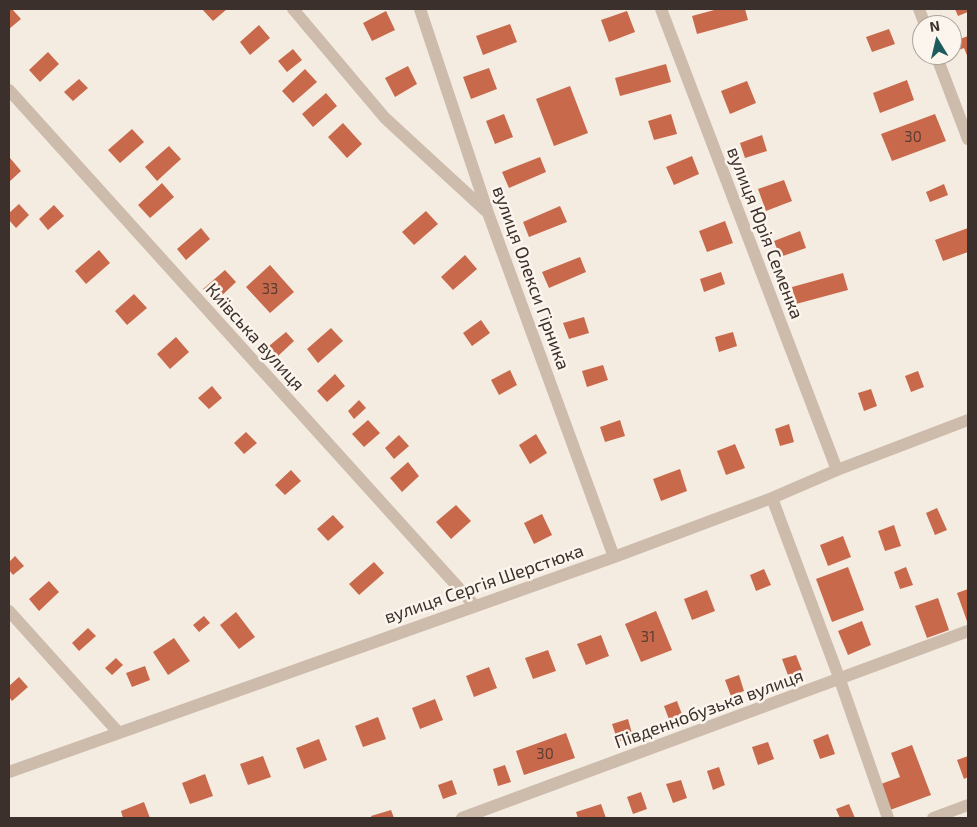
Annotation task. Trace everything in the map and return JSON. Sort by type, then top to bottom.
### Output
[{"type":"street","points":[[293,9],[385,118],[488,213]]},
{"type":"street","name":"вулиця Олекси Гірника","points":[[420,9],[488,213],[614,557]]},
{"type":"street","name":"вулиця Юрія Семенка","points":[[661,9],[837,470]]},
{"type":"street","points":[[940,65],[968,139]]},
{"type":"street","name":"Київська вулиця","points":[[9,90],[475,606]]},
{"type":"street","name":"вулиця Сергія Шерстюка","points":[[9,772],[614,557],[772,498],[837,470],[968,420]]},
{"type":"street","points":[[772,498],[840,680],[888,818]]},
{"type":"street","points":[[9,610],[118,732]]},
{"type":"street","name":"Південнобузька вулиця","points":[[462,818],[840,680],[968,631]]},
{"type":"street","points":[[933,818],[968,805]]},
{"type":"building","points":[[9,9],[12,9],[21,19],[9,29]]},
{"type":"building","points":[[202,9],[227,9],[213,21]]},
{"type":"building","points":[[718,9],[745,9],[748,20],[697,34],[692,16]]},
{"type":"building","points":[[955,9],[968,9],[968,12],[958,15]]},
{"type":"building","points":[[386,11],[395,30],[372,41],[363,23]]},
{"type":"building","points":[[627,11],[635,32],[609,42],[601,20]]},
{"type":"building","points":[[510,24],[517,42],[483,55],[476,36]]},
{"type":"building","points":[[259,25],[270,38],[250,55],[240,42]]},
{"type":"building","points":[[889,29],[895,44],[872,52],[866,37]]},
{"type":"building","points":[[968,36],[968,58],[964,48],[962,49],[962,38]]},
{"type":"building","points":[[293,49],[302,60],[287,72],[278,61]]},
{"type":"building","points":[[48,52],[59,64],[40,82],[29,70]]},
{"type":"building","points":[[666,64],[671,82],[620,96],[615,78]]},
{"type":"building","points":[[408,66],[417,84],[395,97],[385,78]]},
{"type":"building","points":[[489,68],[497,89],[471,99],[463,77]]},
{"type":"building","points":[[305,69],[317,82],[293,103],[282,91]]},
{"type":"building","points":[[79,79],[88,88],[73,101],[64,92]]},
{"type":"building","points":[[907,80],[914,100],[880,113],[873,93]]},
{"type":"building","points":[[747,81],[756,103],[730,114],[721,91]]},
{"type":"building","points":[[570,86],[588,133],[554,146],[536,99]]},
{"type":"building","points":[[326,93],[337,106],[313,127],[302,114]]},
{"type":"building","points":[[504,114],[513,137],[495,144],[486,121]]},
{"type":"building","points":[[671,114],[677,134],[654,140],[648,121]]},
{"type":"building","points":[[935,114],[946,141],[892,161],[881,134]]},
{"type":"building","points":[[343,123],[362,144],[347,158],[328,137]]},
{"type":"building","points":[[132,129],[144,142],[120,163],[108,150]]},
{"type":"building","points":[[762,135],[767,151],[745,158],[740,143]]},
{"type":"building","points":[[169,146],[181,159],[157,181],[145,167]]},
{"type":"building","points":[[692,156],[699,174],[674,185],[666,167]]},
{"type":"building","points":[[540,157],[546,172],[509,188],[502,172]]},
{"type":"building","points":[[9,159],[21,171],[9,182]]},
{"type":"building","points":[[784,180],[792,201],[766,211],[758,189]]},
{"type":"building","points":[[162,183],[174,197],[150,218],[138,205]]},
{"type":"building","points":[[944,184],[948,195],[930,202],[926,192]]},
{"type":"building","points":[[19,204],[29,215],[16,228],[9,220],[9,213]]},
{"type":"building","points":[[54,205],[64,216],[48,230],[39,219]]},
{"type":"building","points":[[560,206],[567,222],[529,237],[523,222]]},
{"type":"building","points":[[426,211],[438,224],[414,245],[402,232]]},
{"type":"building","points":[[725,221],[733,243],[707,252],[699,231]]},
{"type":"building","points":[[201,228],[210,239],[186,260],[177,249]]},
{"type":"building","points":[[968,228],[968,252],[943,261],[935,240]]},
{"type":"building","points":[[800,231],[806,248],[780,257],[774,241]]},
{"type":"building","points":[[99,250],[110,263],[86,284],[75,271]]},
{"type":"building","points":[[465,255],[477,269],[453,290],[441,277]]},
{"type":"building","points":[[580,257],[586,272],[549,288],[542,272]]},
{"type":"building","points":[[270,265],[294,292],[270,313],[246,287]]},
{"type":"building","points":[[225,270],[236,282],[215,302],[203,289]]},
{"type":"building","points":[[721,272],[725,284],[704,292],[700,279]]},
{"type":"building","points":[[843,273],[848,290],[796,304],[792,287]]},
{"type":"building","points":[[134,294],[147,308],[127,325],[115,311]]},
{"type":"building","points":[[584,317],[589,333],[569,339],[563,323]]},
{"type":"building","points":[[481,320],[490,333],[472,346],[463,333]]},
{"type":"building","points":[[331,328],[343,341],[318,363],[307,349]]},
{"type":"building","points":[[286,332],[294,341],[278,356],[269,346]]},
{"type":"building","points":[[733,332],[737,346],[719,352],[715,337]]},
{"type":"building","points":[[176,337],[189,352],[170,369],[157,354]]},
{"type":"building","points":[[603,365],[608,380],[587,387],[582,371]]},
{"type":"building","points":[[510,370],[517,385],[499,395],[491,380]]},
{"type":"building","points":[[918,371],[924,387],[911,392],[905,376]]},
{"type":"building","points":[[335,374],[345,386],[327,402],[317,391]]},
{"type":"building","points":[[212,386],[222,398],[209,409],[198,398]]},
{"type":"building","points":[[871,389],[877,406],[864,411],[858,393]]},
{"type":"building","points":[[359,400],[366,408],[354,419],[348,411]]},
{"type":"building","points":[[368,420],[380,433],[364,447],[352,434]]},
{"type":"building","points":[[620,420],[625,436],[605,442],[600,427]]},
{"type":"building","points":[[789,424],[794,442],[780,446],[775,429]]},
{"type":"building","points":[[246,432],[257,443],[244,454],[234,443]]},
{"type":"building","points":[[536,434],[547,453],[530,464],[519,445]]},
{"type":"building","points":[[399,435],[409,446],[394,459],[385,448]]},
{"type":"building","points":[[735,444],[745,468],[726,475],[717,451]]},
{"type":"building","points":[[408,462],[419,476],[402,492],[390,478]]},
{"type":"building","points":[[680,469],[687,491],[661,501],[653,479]]},
{"type":"building","points":[[291,470],[301,481],[285,495],[275,485]]},
{"type":"building","points":[[456,505],[471,521],[451,539],[436,522]]},
{"type":"building","points":[[937,508],[947,530],[935,535],[926,513]]},
{"type":"building","points":[[542,514],[552,535],[534,544],[524,523]]},
{"type":"building","points":[[333,515],[344,527],[328,541],[317,529]]},
{"type":"building","points":[[894,525],[901,546],[885,551],[878,531]]},
{"type":"building","points":[[843,536],[851,557],[828,566],[820,545]]},
{"type":"building","points":[[15,556],[24,566],[13,575],[9,570],[9,562]]},
{"type":"building","points":[[374,562],[384,573],[359,595],[349,584]]},
{"type":"building","points":[[848,567],[864,610],[832,622],[816,579]]},
{"type":"building","points":[[906,567],[913,585],[900,589],[894,572]]},
{"type":"building","points":[[764,569],[771,585],[756,591],[750,575]]},
{"type":"building","points":[[49,581],[59,592],[39,611],[29,599]]},
{"type":"building","points":[[968,589],[968,624],[957,593]]},
{"type":"building","points":[[707,590],[715,611],[692,620],[684,599]]},
{"type":"building","points":[[938,598],[949,630],[927,638],[915,606]]},
{"type":"building","points":[[656,611],[672,650],[641,662],[625,624]]},
{"type":"building","points":[[236,612],[255,637],[239,649],[220,625]]},
{"type":"building","points":[[204,616],[210,623],[199,632],[193,625]]},
{"type":"building","points":[[862,621],[871,645],[848,655],[838,631]]},
{"type":"building","points":[[88,628],[96,636],[79,651],[72,643]]},
{"type":"building","points":[[601,635],[609,656],[586,665],[577,644]]},
{"type":"building","points":[[174,638],[190,661],[168,675],[153,652]]},
{"type":"building","points":[[548,650],[556,671],[533,679],[525,658]]},
{"type":"building","points":[[796,655],[803,673],[789,678],[782,659]]},
{"type":"building","points":[[116,658],[123,665],[112,675],[105,668]]},
{"type":"building","points":[[145,666],[150,680],[132,687],[126,673]]},
{"type":"building","points":[[489,667],[497,688],[474,697],[466,676]]},
{"type":"building","points":[[739,675],[744,691],[731,696],[725,680]]},
{"type":"building","points":[[19,677],[28,687],[12,701],[9,697],[9,686]]},
{"type":"building","points":[[435,699],[443,720],[420,729],[412,708]]},
{"type":"building","points":[[677,701],[683,717],[670,722],[664,706]]},
{"type":"building","points":[[378,717],[386,739],[363,747],[355,726]]},
{"type":"building","points":[[628,719],[633,737],[618,742],[612,724]]},
{"type":"building","points":[[566,733],[575,758],[524,775],[516,751]]},
{"type":"building","points":[[828,734],[835,754],[820,759],[813,740]]},
{"type":"building","points":[[319,739],[327,760],[304,769],[296,748]]},
{"type":"building","points":[[768,742],[774,759],[758,765],[752,747]]},
{"type":"building","points":[[912,745],[931,795],[890,810],[881,784],[900,777],[891,753]]},
{"type":"building","points":[[263,756],[271,777],[248,785],[240,764]]},
{"type":"building","points":[[968,756],[968,777],[964,779],[957,760]]},
{"type":"building","points":[[505,765],[511,782],[498,786],[493,769]]},
{"type":"building","points":[[719,767],[725,785],[713,790],[707,771]]},
{"type":"building","points":[[205,774],[213,796],[190,804],[182,783]]},
{"type":"building","points":[[452,780],[457,794],[443,799],[438,785]]},
{"type":"building","points":[[681,780],[687,798],[673,803],[666,784]]},
{"type":"building","points":[[641,792],[647,809],[633,814],[627,797]]},
{"type":"building","points":[[144,802],[150,818],[123,818],[121,811]]},
{"type":"building","points":[[601,804],[606,818],[578,818],[576,812]]},
{"type":"building","points":[[849,804],[855,818],[840,818],[836,809]]},
{"type":"building","points":[[391,810],[394,818],[372,818],[371,816]]}]
